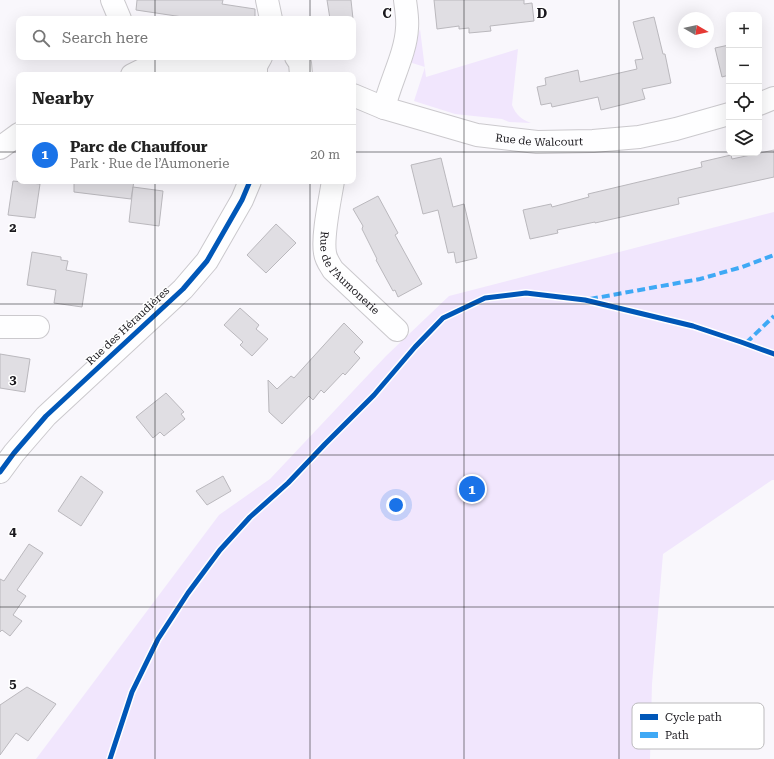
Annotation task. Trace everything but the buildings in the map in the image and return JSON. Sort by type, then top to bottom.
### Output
[{"type":"street","points":[[112,0],[119,16]]},
{"type":"street","points":[[268,0],[271,16]]},
{"type":"street","points":[[384,108],[387,92],[406,41],[408,26],[405,0]]},
{"type":"street","points":[[298,60],[300,63],[301,72]]},
{"type":"street","points":[[137,67],[231,69],[257,68]]},
{"type":"street","name":"Rue de Walcourt","points":[[356,96],[384,108],[477,135],[537,142],[593,141],[639,137],[676,129],[726,115]]},
{"type":"street","points":[[762,103],[774,98]]},
{"type":"street","points":[[0,148],[16,136]]},
{"type":"street","name":"Rue des Héraudières","points":[[0,472],[14,453],[46,416],[183,289],[207,262],[242,200],[249,184]]},
{"type":"street","name":"Rue de l’Aumonerie","points":[[333,184],[325,240],[325,253],[328,262],[333,270],[397,330]]},
{"type":"street","points":[[0,327],[38,327]]},
{"type":"shaded area","points":[[420,29],[425,67],[409,62]]},
{"type":"shaded area","points":[[518,49],[512,105],[519,116],[531,123],[509,122],[502,119],[455,114],[414,101],[425,68],[426,77]]},
{"type":"shaded area","points":[[774,212],[774,480],[663,554],[651,703],[632,703],[632,749],[650,749],[650,759],[36,759],[219,515],[270,479],[386,356],[449,296]]},
{"type":"marked path","points":[[590,299],[700,279],[742,267],[774,255]]},
{"type":"marked path","points":[[746,343],[774,316]]},
{"type":"cycle path","points":[[0,472],[14,453],[46,416],[183,289],[207,261],[242,200],[249,184]]},
{"type":"cycle path","points":[[110,759],[132,692],[158,639],[188,593],[220,550],[250,517],[288,483],[374,395],[415,347],[443,318],[485,298],[526,293],[585,300],[693,326],[774,354]]},
{"type":"place","name":"Parc de Chauffour","points":[[472,489]]}]
